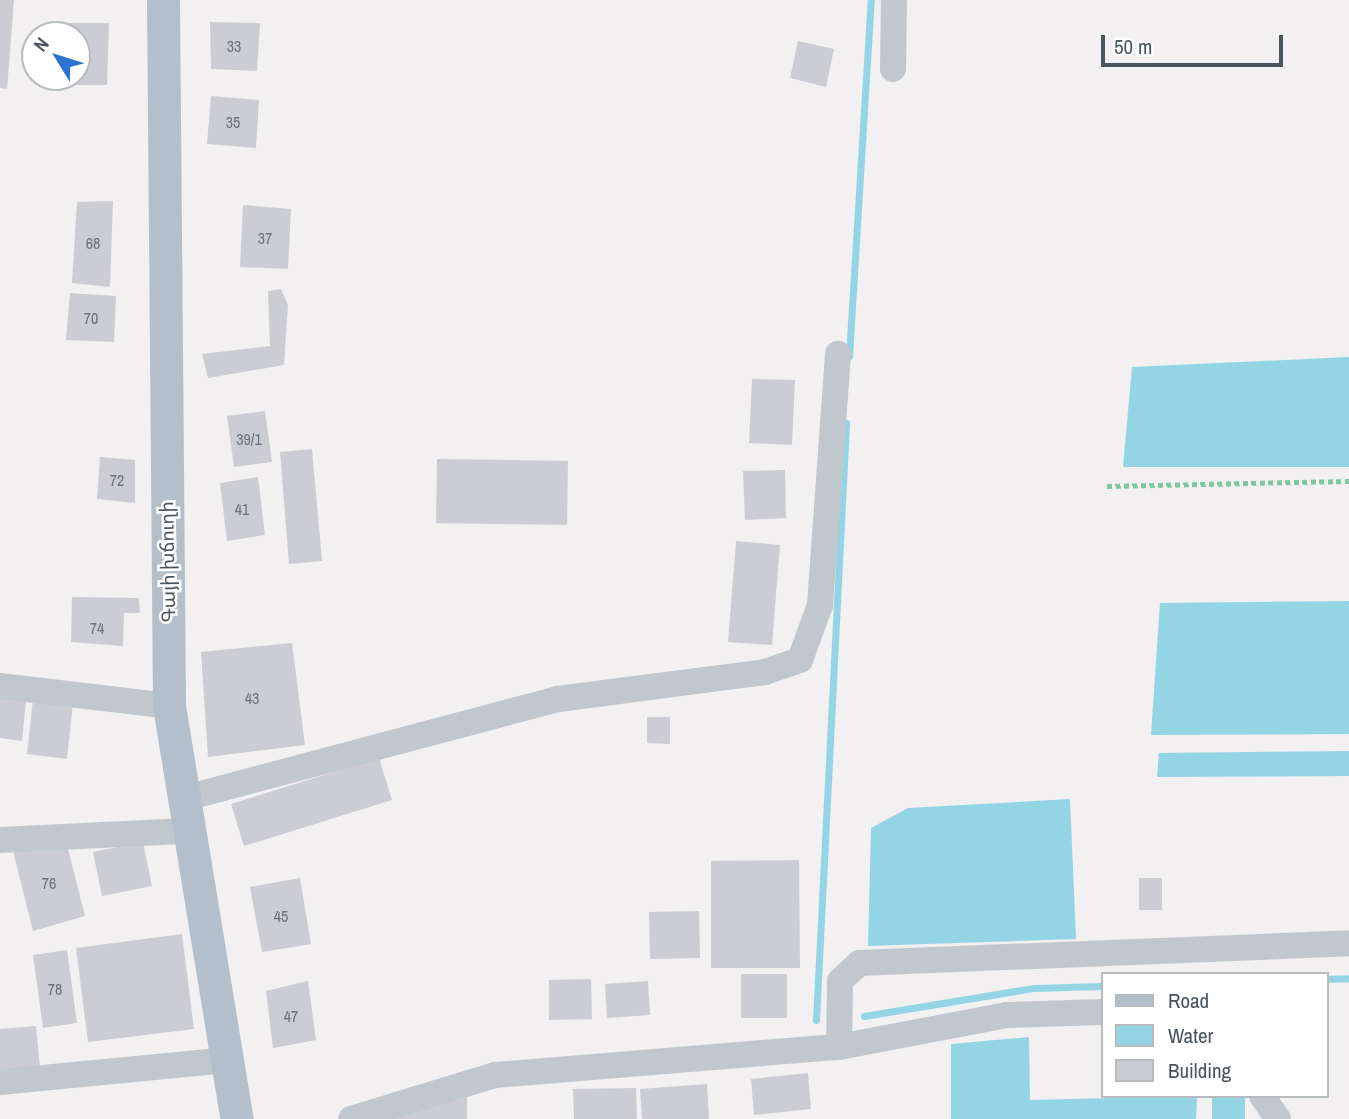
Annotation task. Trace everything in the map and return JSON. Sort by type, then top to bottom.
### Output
[{"type":"main road","name":"Գայի խճուղի","points":[[163,0],[169,706],[187,831],[237,1119]]},
{"type":"street","points":[[892,69],[894,0]]},
{"type":"street","points":[[182,799],[558,699],[765,673],[800,660],[820,605],[838,354]]},
{"type":"street","points":[[0,686],[169,706]]},
{"type":"street","points":[[0,841],[187,831]]},
{"type":"street","points":[[839,1047],[840,981],[859,963],[1349,943]]},
{"type":"street","points":[[351,1119],[495,1076],[839,1047],[1007,1015],[1100,1012]]},
{"type":"street","points":[[0,1082],[227,1060]]},
{"type":"street","points":[[1263,1098],[1278,1119]]},
{"type":"path","points":[[1107,486],[1349,481]]},
{"type":"water","points":[[1349,357],[1349,467],[1123,467],[1132,367]]},
{"type":"water","points":[[1349,601],[1349,734],[1151,735],[1160,603]]},
{"type":"water","points":[[1349,751],[1349,776],[1157,777],[1159,753]]},
{"type":"water","points":[[1070,799],[1076,939],[868,946],[871,828],[908,808]]},
{"type":"water","points":[[1029,1037],[1030,1100],[1197,1098],[1196,1119],[951,1119],[951,1044]]},
{"type":"water","points":[[1212,1098],[1245,1098],[1245,1119],[1212,1119]]},
{"type":"building","points":[[0,0],[14,0],[7,89],[0,88]]},
{"type":"building","points":[[210,22],[260,23],[257,71],[211,69]]},
{"type":"building","points":[[91,23],[109,23],[107,85],[91,85]]},
{"type":"building","points":[[798,41],[834,49],[826,87],[790,78]]},
{"type":"building","points":[[211,96],[259,100],[256,148],[207,144]]},
{"type":"building","points":[[113,201],[110,287],[72,283],[77,202]]},
{"type":"building","points":[[243,205],[291,209],[288,269],[240,267]]},
{"type":"building","points":[[281,289],[288,305],[284,365],[208,378],[202,354],[270,346],[268,291]]},
{"type":"building","points":[[70,293],[116,296],[114,342],[66,340]]},
{"type":"building","points":[[752,379],[795,380],[792,445],[749,443]]},
{"type":"building","points":[[265,411],[272,462],[234,467],[227,416]]},
{"type":"building","points":[[312,449],[322,561],[289,564],[280,452]]},
{"type":"building","points":[[100,457],[135,460],[135,503],[97,499]]},
{"type":"building","points":[[437,459],[568,461],[567,525],[436,523]]},
{"type":"building","points":[[785,470],[786,518],[745,520],[743,471]]},
{"type":"building","points":[[258,477],[265,535],[227,541],[220,483]]},
{"type":"building","points":[[736,541],[780,545],[772,645],[728,642]]},
{"type":"building","points":[[72,597],[139,598],[140,613],[124,613],[123,646],[71,642]]},
{"type":"building","points":[[292,643],[305,745],[208,757],[201,652]]},
{"type":"building","points":[[0,698],[26,701],[22,741],[0,738]]},
{"type":"building","points":[[33,699],[73,703],[67,759],[27,754]]},
{"type":"building","points":[[647,717],[670,717],[670,744],[647,743]]},
{"type":"building","points":[[379,758],[392,800],[244,846],[231,804]]},
{"type":"building","points":[[65,837],[85,916],[33,931],[13,851]]},
{"type":"building","points":[[143,842],[152,886],[102,896],[93,852]]},
{"type":"building","points":[[799,860],[800,968],[711,968],[711,861]]},
{"type":"building","points":[[300,878],[311,944],[262,952],[250,887]]},
{"type":"building","points":[[1139,878],[1162,878],[1162,910],[1139,910]]},
{"type":"building","points":[[699,911],[700,958],[650,959],[649,912]]},
{"type":"building","points":[[182,934],[194,1029],[88,1042],[76,948]]},
{"type":"building","points":[[67,950],[77,1023],[43,1028],[33,955]]},
{"type":"building","points":[[741,974],[787,974],[787,1018],[741,1018]]},
{"type":"building","points":[[591,979],[592,1019],[549,1020],[549,980]]},
{"type":"building","points":[[308,981],[316,1040],[273,1048],[266,991]]},
{"type":"building","points":[[648,981],[650,1015],[607,1018],[605,984]]},
{"type":"building","points":[[36,1026],[40,1067],[0,1070],[0,1029]]},
{"type":"building","points":[[808,1073],[811,1109],[754,1115],[751,1079]]},
{"type":"building","points":[[707,1084],[709,1119],[642,1119],[640,1089]]},
{"type":"building","points":[[636,1088],[637,1119],[574,1119],[573,1089]]},
{"type":"building","points":[[467,1097],[467,1119],[375,1119],[375,1118]]},
{"type":"waterway","points":[[849,356],[871,0]]},
{"type":"waterway","points":[[816,1020],[846,423]]},
{"type":"waterway","points":[[1328,979],[1349,978]]},
{"type":"waterway","points":[[864,1016],[1034,988],[1100,986]]}]
